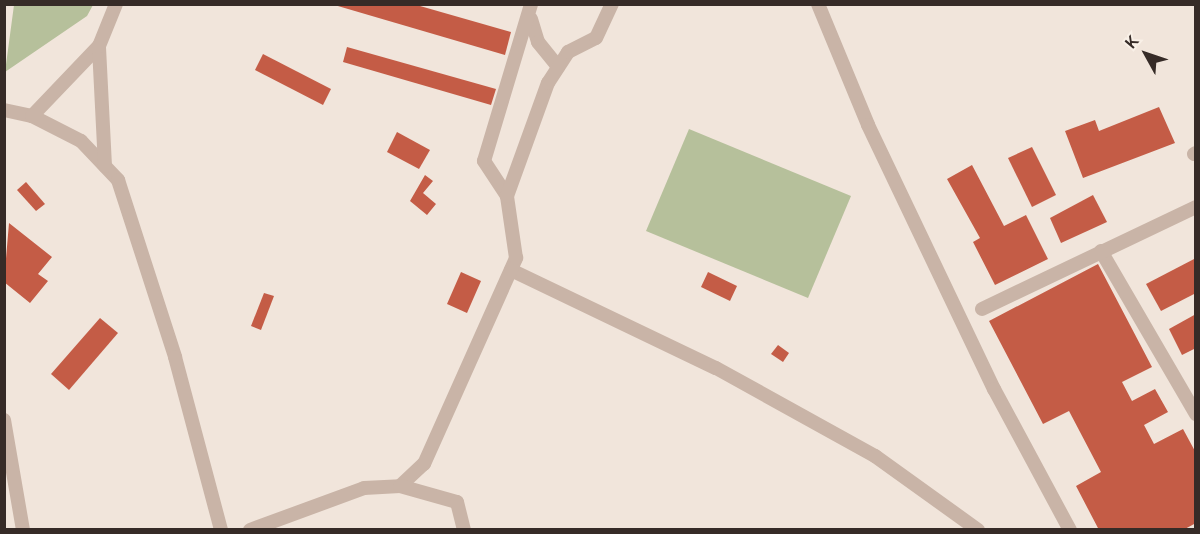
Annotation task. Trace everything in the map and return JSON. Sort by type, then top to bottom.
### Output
[{"type":"street","points":[[32,116],[99,46],[116,4]]},
{"type":"street","points":[[531,4],[531,19],[538,42],[558,67]]},
{"type":"street","points":[[507,196],[558,67],[568,52],[596,38],[612,4]]},
{"type":"street","points":[[818,4],[988,378],[1070,530]]},
{"type":"street","points":[[400,486],[424,464],[516,258],[507,196],[484,161],[531,19]]},
{"type":"street","points":[[99,46],[105,167]]},
{"type":"street","points":[[4,110],[32,116],[81,141],[118,180],[137,233],[221,530]]},
{"type":"street","points":[[982,309],[1196,207]]},
{"type":"street","points":[[1101,251],[1196,414]]},
{"type":"street","points":[[511,270],[716,368],[875,456],[978,530]]},
{"type":"street","points":[[4,420],[23,530]]},
{"type":"street","points":[[250,530],[280,523],[364,488],[400,486],[457,502],[464,530]]},
{"type":"green space","points":[[14,4],[93,5],[87,16],[5,72]]},
{"type":"green space","points":[[689,129],[851,196],[808,298],[646,231]]},
{"type":"building","points":[[331,4],[413,4],[511,32],[505,55]]},
{"type":"building","points":[[347,47],[496,89],[491,105],[343,62]]},
{"type":"building","points":[[263,54],[331,89],[323,105],[255,70]]},
{"type":"building","points":[[1159,107],[1175,143],[1083,178],[1065,131],[1095,120],[1099,131]]},
{"type":"building","points":[[397,132],[430,150],[419,169],[387,152]]},
{"type":"building","points":[[1032,147],[1056,195],[1032,207],[1008,158]]},
{"type":"building","points":[[972,165],[1004,226],[1026,215],[1048,259],[995,285],[973,242],[980,238],[947,179]]},
{"type":"building","points":[[425,175],[433,181],[423,193],[436,204],[427,215],[410,201]]},
{"type":"building","points":[[26,182],[45,204],[36,211],[17,190]]},
{"type":"building","points":[[1093,195],[1107,222],[1061,243],[1050,218]]},
{"type":"building","points":[[9,223],[52,257],[38,274],[48,281],[30,303],[4,282]]},
{"type":"building","points":[[1196,258],[1196,293],[1161,311],[1146,284]]},
{"type":"building","points":[[1098,264],[1152,367],[1122,382],[1132,401],[1155,389],[1168,412],[1144,425],[1154,444],[1183,429],[1196,453],[1196,523],[1183,530],[1099,530],[1076,486],[1101,472],[1069,411],[1043,424],[989,321]]},
{"type":"building","points":[[461,272],[481,281],[467,313],[447,304]]},
{"type":"building","points":[[708,272],[737,286],[730,301],[701,287]]},
{"type":"building","points":[[264,293],[274,296],[261,330],[251,326]]},
{"type":"building","points":[[1196,314],[1196,348],[1182,355],[1169,329]]},
{"type":"building","points":[[100,318],[118,333],[69,390],[51,374]]},
{"type":"building","points":[[778,345],[789,353],[783,362],[771,354]]}]
